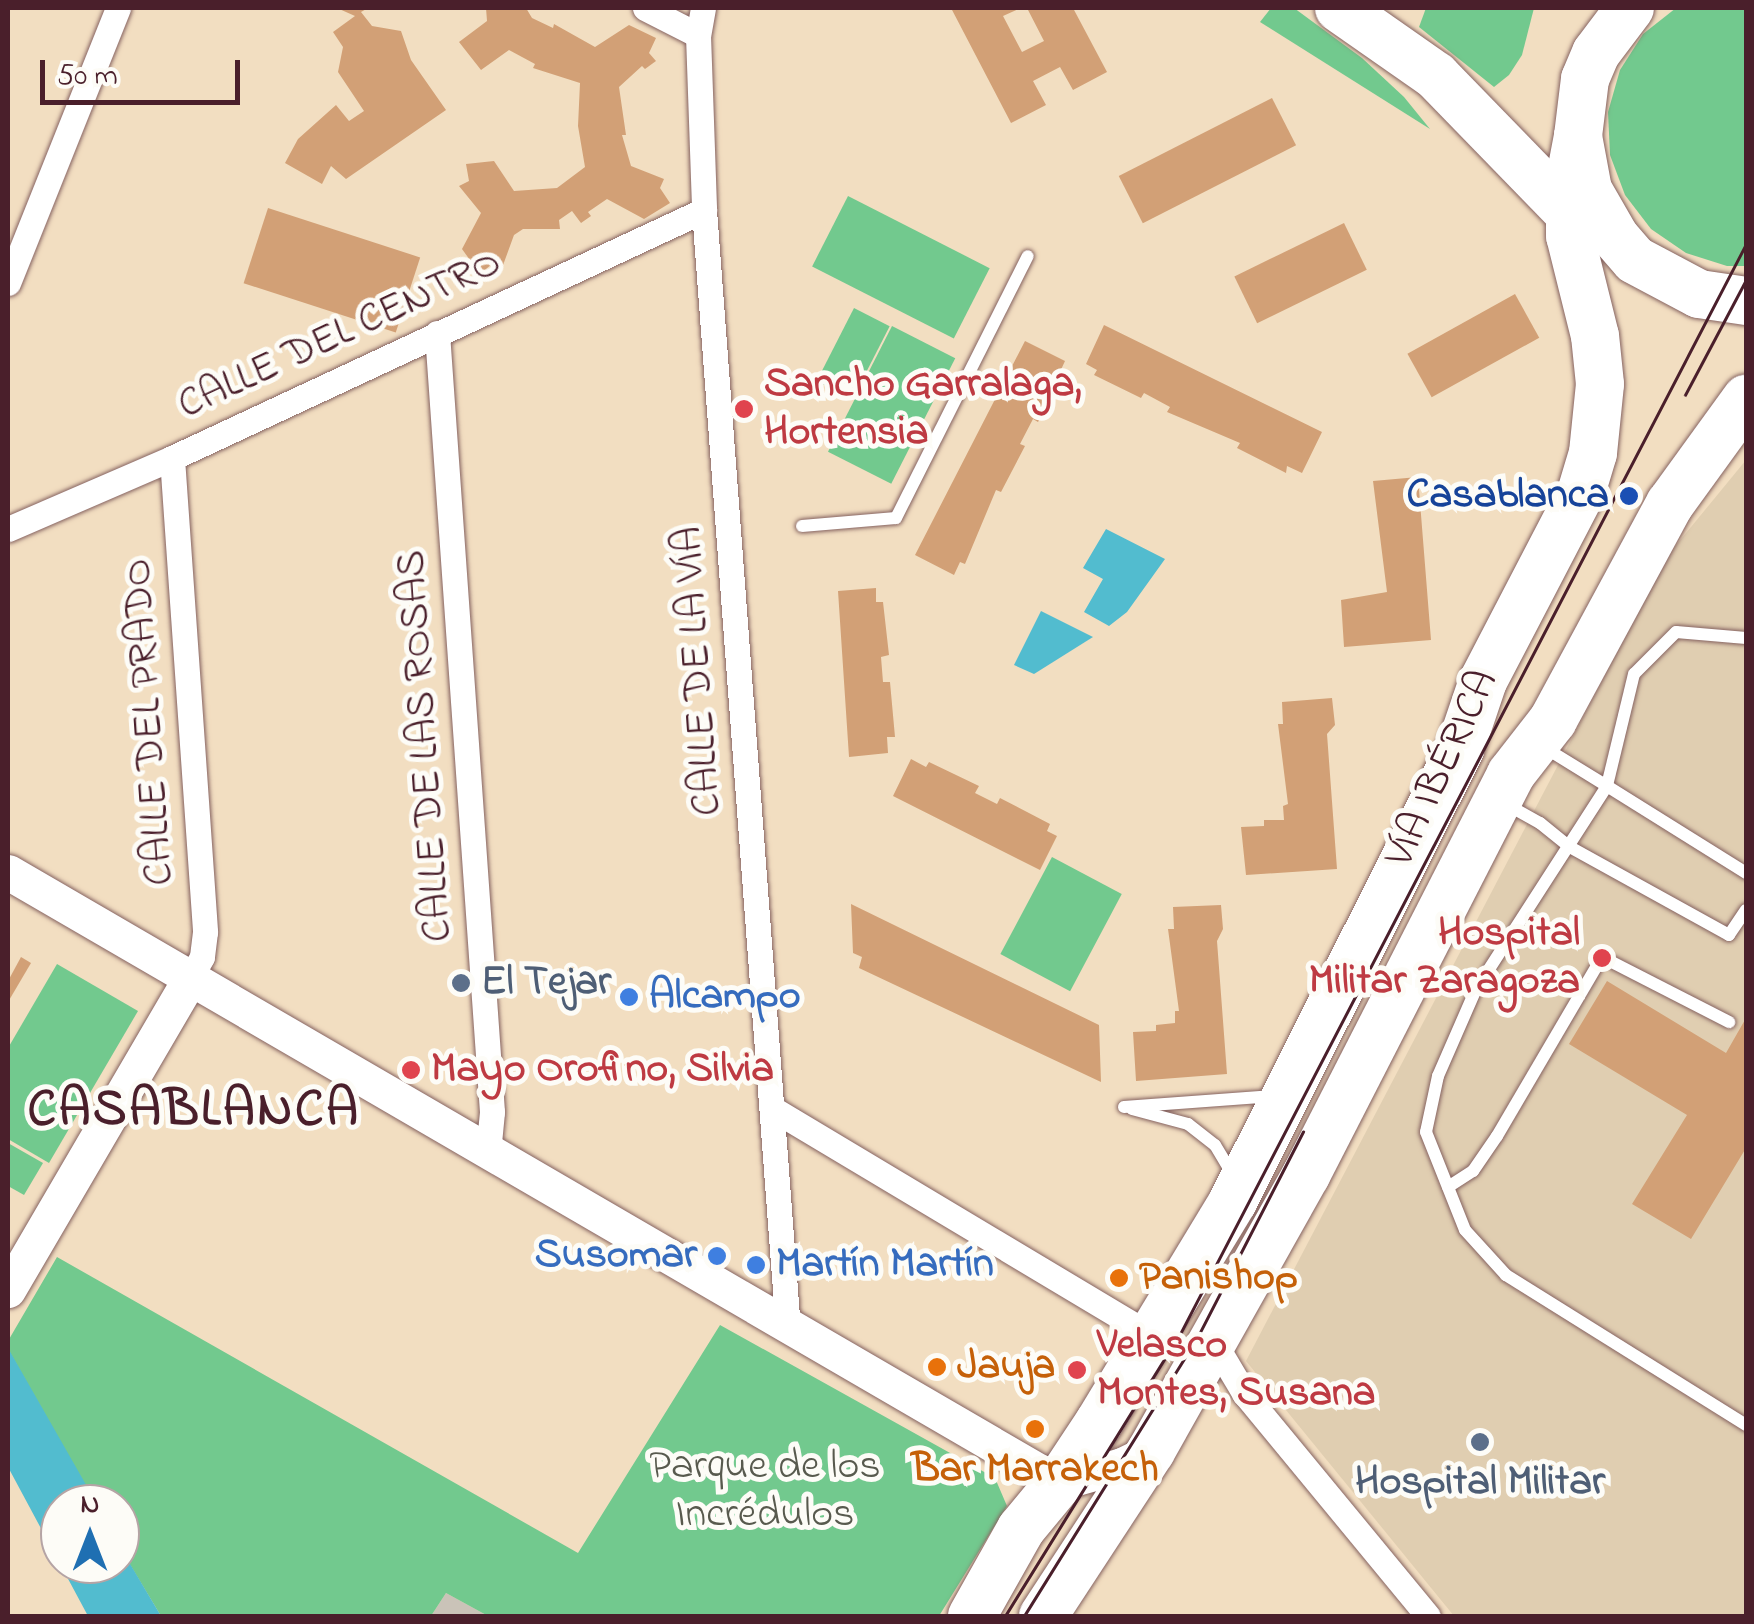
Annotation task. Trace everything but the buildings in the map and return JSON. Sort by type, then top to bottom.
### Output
[{"type":"highway","points":[[1339,8],[1436,76],[1483,120],[1569,217],[1635,260],[1699,294],[1745,301]]},
{"type":"highway","name":"VÍA IBÉRICA","points":[[972,1616],[1021,1530],[1059,1484],[1234,1201],[1460,749],[1482,681],[1588,472],[1599,410],[1598,360],[1569,217],[1585,79],[1604,40],[1630,8]]},
{"type":"highway","points":[[1578,136],[1588,190],[1615,236],[1635,260]]},
{"type":"highway","name":"VÍA IBÉRICA","points":[[1044,1616],[1151,1451],[1306,1175],[1497,799],[1553,720],[1670,504],[1746,399]]},
{"type":"street","points":[[8,284],[118,8]]},
{"type":"street","points":[[645,8],[698,35]]},
{"type":"street","name":"CALLE DE LA VÍA","points":[[703,8],[698,35],[704,210],[788,1329]]},
{"type":"street","name":"CALLE DEL CENTRO","points":[[8,529],[172,458],[704,210]]},
{"type":"street","name":"CALLE DE LAS ROSAS","points":[[437,333],[492,1112],[488,1153]]},
{"type":"street","name":"CALLE DEL PRADO","points":[[172,458],[204,932],[203,953],[190,978]]},
{"type":"street","points":[[8,872],[1059,1484],[1122,1465],[1151,1451]]},
{"type":"street","points":[[8,1290],[190,978]]},
{"type":"street","points":[[773,1109],[1152,1336]]},
{"type":"street","points":[[1212,1339],[1244,1393],[1428,1616]]},
{"type":"street","points":[[1186,1386],[1244,1393]]},
{"type":"lane","points":[[802,526],[896,518],[1028,256]]},
{"type":"lane","points":[[1746,638],[1676,632],[1634,674],[1608,786],[1476,989],[1438,1076],[1426,1132],[1465,1230],[1506,1275],[1746,1425]]},
{"type":"lane","points":[[1536,742],[1746,874]]},
{"type":"lane","points":[[1497,799],[1540,823],[1568,846],[1729,935],[1746,910]]},
{"type":"lane","points":[[1448,1187],[1473,1171],[1497,1136],[1602,958],[1730,1022]]},
{"type":"lane","points":[[1234,1201],[1226,1158],[1204,1135],[1188,1124],[1124,1107],[1286,1092]]},
{"type":"shaded area","name":"Hospital Militar Zaragoza","points":[[1746,460],[1746,1616],[1454,1616],[1246,1361],[1668,555]]},
{"type":"shaded area","points":[[446,1593],[488,1616],[431,1616]]},
{"type":"green space","points":[[1271,8],[1294,8],[1362,58],[1404,97],[1430,129],[1260,22]]},
{"type":"green space","points":[[1426,8],[1534,8],[1522,55],[1509,75],[1494,87],[1419,27]]},
{"type":"green space","points":[[1676,8],[1746,8],[1746,266],[1727,266],[1686,253],[1651,229],[1625,195],[1610,155],[1608,112],[1620,70],[1643,34]]},
{"type":"green space","points":[[848,196],[990,268],[954,339],[812,266]]},
{"type":"green space","points":[[854,308],[890,326],[852,399],[817,381]]},
{"type":"green space","points":[[892,326],[955,358],[891,484],[828,452]]},
{"type":"green space","points":[[1052,857],[1122,894],[1070,991],[1000,954]]},
{"type":"green space","points":[[57,964],[138,1011],[49,1163],[8,1139],[8,1048]]},
{"type":"green space","points":[[8,1143],[43,1163],[24,1195],[8,1186]]},
{"type":"green space","name":"Parque de los Incrédulos","points":[[57,1257],[578,1553],[720,1325],[995,1478],[1007,1506],[939,1616],[488,1616],[446,1593],[431,1616],[161,1616],[140,1581],[140,1484],[84,1484],[8,1349],[8,1341]]},
{"type":"water","points":[[1106,529],[1165,559],[1127,612],[1109,626],[1084,612],[1103,579],[1083,568]]},
{"type":"water","points":[[1041,611],[1093,637],[1034,674],[1014,665]]},
{"type":"water","points":[[8,1348],[86,1484],[40,1484],[40,1527],[8,1467]]},
{"type":"water","points":[[140,1581],[161,1616],[88,1616],[71,1584],[140,1584]]},
{"type":"tram line","points":[[1005,1616],[1180,1334],[1746,244]]},
{"type":"tram line","points":[[1685,395],[1746,280]]},
{"type":"tram line","points":[[1024,1616],[1196,1340],[1303,1132]]},
{"type":"place","name":"Sancho Garralaga, Hortensia","points":[[744,409]]},
{"type":"place","name":"Casablanca","points":[[1629,496]]},
{"type":"place","name":"Hospital Militar Zaragoza","points":[[1602,958]]},
{"type":"place","name":"El Tejar","points":[[461,983]]},
{"type":"place","name":"Alcampo","points":[[629,997]]},
{"type":"place","name":"Mayo Orofino, Silvia","points":[[411,1070]]},
{"type":"place","name":"Susomar","points":[[717,1256]]},
{"type":"place","name":"Martín Martín","points":[[756,1265]]},
{"type":"place","name":"Panishop","points":[[1119,1278]]},
{"type":"place","name":"Jauja","points":[[937,1367]]},
{"type":"place","name":"Velasco Montes, Susana","points":[[1077,1370]]},
{"type":"place","name":"Bar Marrakech","points":[[1035,1429]]},
{"type":"place","name":"Hospital Militar","points":[[1480,1442]]},
{"type":"district","name":"CASABLANCA","points":[[194,1112]]}]
